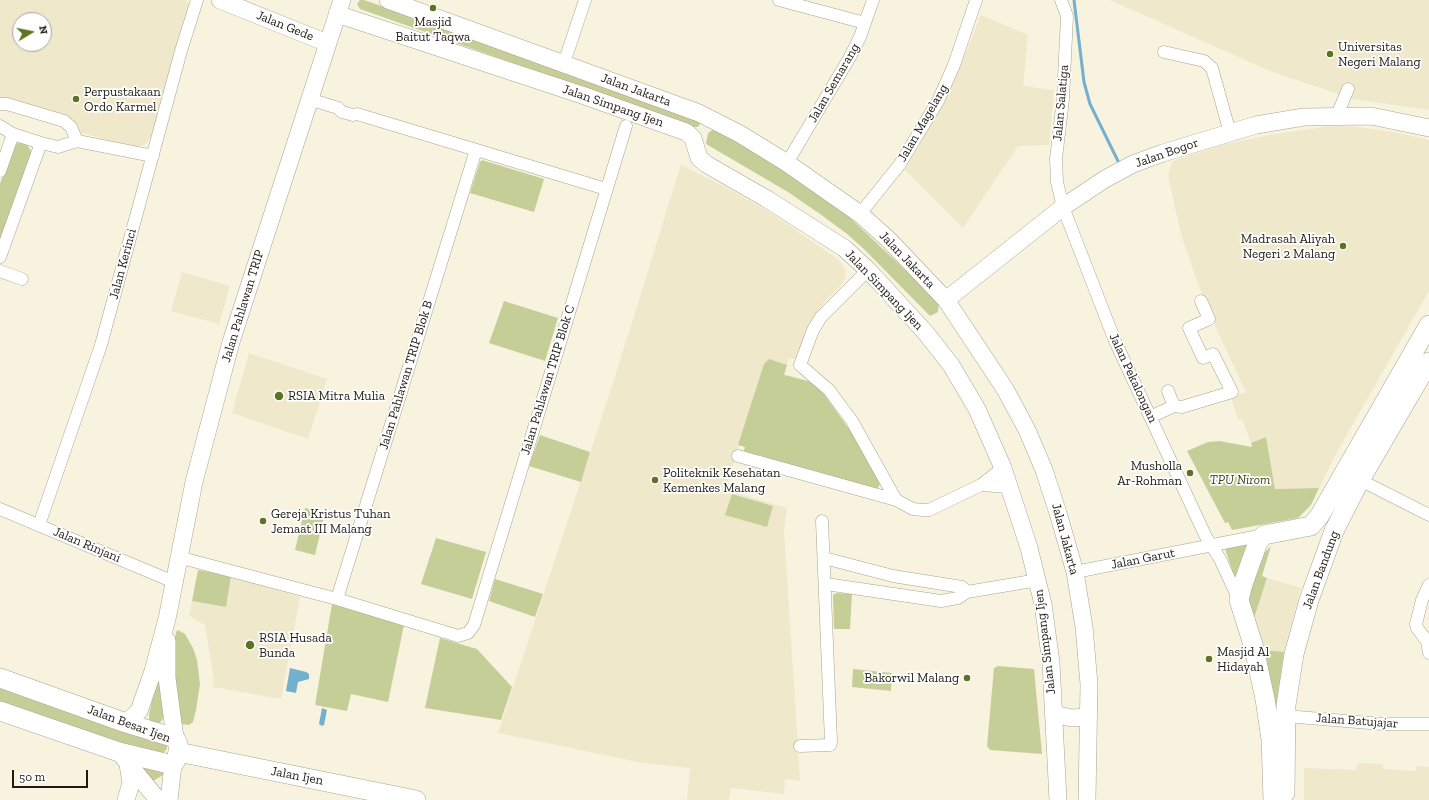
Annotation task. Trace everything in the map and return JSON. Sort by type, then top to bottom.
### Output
[{"type":"main road","name":"Jalan Gede","points":[[220,0],[327,43]]},
{"type":"main road","name":"Jalan Jakarta","points":[[388,0],[564,63],[708,118],[740,134],[787,163],[860,214],[889,240],[946,300],[1005,389],[1028,430],[1044,470],[1075,572],[1084,634],[1089,684],[1087,800]]},
{"type":"main road","name":"Jalan Pahlawan TRIP","points":[[126,723],[139,711],[145,696],[167,619],[194,482],[231,342],[339,4]]},
{"type":"main road","name":"Jalan Simpang Ijen","points":[[339,4],[686,132],[693,138],[699,158],[706,164],[767,199],[844,248],[868,270],[925,332],[951,365],[977,409],[1009,487],[1038,580],[1043,604],[1051,663],[1058,800]]},
{"type":"main road","name":"Jalan Bogor","points":[[946,300],[1063,208],[1105,179],[1133,164],[1163,153],[1279,120],[1337,115],[1371,116],[1429,128]]},
{"type":"main road","points":[[697,148],[708,118]]},
{"type":"main road","name":"Jalan Bandung","points":[[1264,535],[1311,526],[1330,499],[1429,325]]},
{"type":"main road","name":"Jalan Bandung","points":[[1285,800],[1285,716],[1294,654],[1309,600],[1334,532],[1360,480],[1429,362]]},
{"type":"main road","points":[[1311,526],[1323,542],[1327,552]]},
{"type":"main road","points":[[1264,535],[1258,542],[1253,553],[1238,600],[1254,648],[1265,699],[1271,739],[1273,800]]},
{"type":"main road","name":"Jalan Pahlawan TRIP","points":[[167,619],[168,678],[175,752],[169,800]]},
{"type":"main road","name":"Jalan Besar Ijen","points":[[0,678],[126,723],[175,752]]},
{"type":"main road","name":"Jalan Besar Ijen","points":[[0,711],[123,758],[175,752]]},
{"type":"main road","points":[[1053,714],[1072,718],[1088,717]]},
{"type":"main road","name":"Jalan Ijen","points":[[175,752],[416,800]]},
{"type":"main road","points":[[123,758],[131,783],[126,800]]},
{"type":"main road","points":[[123,758],[158,800]]},
{"type":"street","name":"Jalan Kerinci","points":[[39,525],[101,345],[181,51],[197,0]]},
{"type":"street","points":[[564,63],[585,0]]},
{"type":"street","points":[[779,0],[865,23]]},
{"type":"street","name":"Jalan Semarang","points":[[787,163],[850,57],[873,0]]},
{"type":"street","name":"Jalan Magelang","points":[[860,214],[900,164],[938,101],[954,65],[976,0]]},
{"type":"street","name":"Jalan Salatiga","points":[[1061,0],[1067,16],[1062,99],[1056,159],[1057,182],[1063,208]]},
{"type":"street","points":[[1164,52],[1204,61],[1212,68],[1230,133]]},
{"type":"street","points":[[1337,115],[1348,90]]},
{"type":"street","points":[[309,99],[338,108],[343,106],[356,110],[357,114],[606,189]]},
{"type":"street","points":[[0,104],[7,104],[64,121],[71,127],[76,141]]},
{"type":"street","points":[[0,126],[13,134],[41,143],[58,146],[76,141],[153,156]]},
{"type":"street","name":"Jalan Pahlawan TRIP Blok C","points":[[337,599],[458,636],[468,633],[474,625],[626,126]]},
{"type":"street","points":[[0,171],[13,134]]},
{"type":"street","points":[[0,257],[41,143]]},
{"type":"street","name":"Jalan Pahlawan TRIP Blok B","points":[[337,599],[476,150]]},
{"type":"street","name":"Jalan Pekalongan","points":[[1063,208],[1115,341],[1211,546]]},
{"type":"street","points":[[868,270],[821,317],[810,336],[800,365],[829,390],[852,421],[896,500]]},
{"type":"street","points":[[0,271],[22,279]]},
{"type":"street","points":[[1150,417],[1174,406],[1182,407],[1232,392],[1213,354],[1203,358],[1189,328],[1209,319],[1201,301]]},
{"type":"street","points":[[1168,391],[1174,406]]},
{"type":"street","points":[[738,456],[896,500],[914,508],[929,510],[981,485],[1002,468]]},
{"type":"street","points":[[1360,480],[1429,515]]},
{"type":"street","points":[[981,485],[1009,487]]},
{"type":"street","name":"Jalan Rinjani","points":[[0,509],[174,582]]},
{"type":"street","points":[[800,746],[830,745],[831,742],[826,584],[822,521]]},
{"type":"street","name":"Jalan Bandung","points":[[1211,546],[1264,535]]},
{"type":"street","points":[[1211,546],[1220,559],[1238,600]]},
{"type":"street","name":"Jalan Garut","points":[[1075,572],[1211,546]]},
{"type":"street","points":[[178,557],[337,599]]},
{"type":"street","points":[[824,558],[893,576],[962,587],[967,592]]},
{"type":"street","points":[[826,584],[929,600],[949,600],[958,598],[967,592],[1038,580]]},
{"type":"street","points":[[929,600],[930,583]]},
{"type":"street","points":[[1429,585],[1422,600],[1416,628],[1427,641],[1429,652]]},
{"type":"street","name":"Jalan Batujajar","points":[[1285,716],[1382,724],[1429,724]]},
{"type":"shaded area","points":[[0,0],[185,0],[189,4],[156,125],[148,142],[144,145],[134,147],[78,132],[69,116],[0,97]]},
{"type":"shaded area","name":"Universitas Negeri Malang","points":[[1110,0],[1429,0],[1429,110],[1353,99],[1270,71]]},
{"type":"shaded area","points":[[981,15],[1028,35],[1023,86],[1054,90],[1049,145],[1018,146],[963,228],[905,170],[951,89]]},
{"type":"shaded area","points":[[1351,126],[1399,133],[1429,140],[1429,291],[1337,452],[1319,488],[1275,489],[1266,437],[1251,443],[1242,419],[1238,420],[1231,397],[1246,392],[1208,311],[1181,234],[1168,176],[1172,161],[1222,145],[1269,135],[1324,127]]},
{"type":"shaded area","name":"Politeknik Kesehatan Kemenkes Malang","points":[[681,165],[722,185],[774,215],[839,260],[844,268],[846,277],[841,285],[824,302],[811,322],[798,355],[795,359],[789,358],[784,374],[816,383],[878,488],[743,453],[745,447],[739,445],[726,490],[787,508],[784,530],[800,781],[785,779],[784,794],[731,788],[729,800],[687,800],[690,768],[643,763],[498,733],[614,380]]},
{"type":"shaded area","points":[[182,272],[230,286],[219,324],[171,311]]},
{"type":"shaded area","name":"RSIA Mitra Mulia","points":[[249,353],[327,379],[308,439],[232,413]]},
{"type":"shaded area","name":"RSIA Husada Bunda","points":[[231,576],[300,597],[281,699],[213,687],[214,680],[205,625],[189,616],[192,601],[226,607]]},
{"type":"shaded area","points":[[1267,578],[1301,588],[1284,652],[1263,650],[1254,618]]},
{"type":"shaded area","points":[[1357,763],[1383,764],[1383,769],[1416,771],[1417,766],[1429,767],[1429,800],[1304,800],[1304,768],[1356,770]]},
{"type":"green space","points":[[360,0],[364,0],[653,100],[701,122],[698,127],[694,127],[360,9],[357,4]]},
{"type":"green space","points":[[714,129],[768,158],[846,214],[939,302],[938,312],[930,316],[865,250],[846,233],[820,214],[788,192],[706,144],[708,133]]},
{"type":"green space","points":[[18,143],[26,144],[31,153],[0,244],[0,184],[12,149]]},
{"type":"green space","points":[[482,160],[544,179],[534,212],[470,193]]},
{"type":"green space","points":[[504,301],[558,318],[545,361],[489,343]]},
{"type":"green space","points":[[769,359],[787,365],[784,375],[816,383],[864,450],[880,484],[878,488],[874,490],[743,453],[745,447],[738,445],[764,364]]},
{"type":"green space","points":[[540,435],[590,452],[581,482],[529,466]]},
{"type":"green space","name":"TPU Nirom","points":[[1266,437],[1275,489],[1319,488],[1311,505],[1298,518],[1232,530],[1228,522],[1225,523],[1187,451],[1208,442],[1219,441],[1252,447],[1251,443]]},
{"type":"green space","points":[[732,494],[773,506],[767,527],[725,515]]},
{"type":"green space","points":[[305,508],[325,513],[315,555],[295,550]]},
{"type":"green space","points":[[436,538],[486,552],[472,599],[421,584]]},
{"type":"green space","points":[[1248,544],[1235,579],[1225,549],[1226,546]]},
{"type":"green space","points":[[1271,546],[1262,576],[1267,578],[1254,618],[1263,650],[1284,652],[1276,708],[1274,709],[1251,619],[1248,597],[1262,555]]},
{"type":"green space","points":[[198,570],[231,576],[226,607],[192,601]]},
{"type":"green space","points":[[495,579],[543,594],[535,617],[489,601]]},
{"type":"green space","points":[[836,593],[852,594],[850,629],[834,629],[833,595]]},
{"type":"green space","points":[[332,604],[404,625],[388,702],[351,694],[347,711],[315,705]]},
{"type":"green space","points":[[178,630],[185,634],[193,648],[197,660],[200,684],[193,722],[189,725],[181,724],[176,706],[174,643],[176,632]]},
{"type":"green space","points":[[440,638],[477,649],[512,687],[501,720],[425,708]]},
{"type":"green space","points":[[160,665],[164,717],[159,724],[149,720],[149,714]]},
{"type":"green space","points":[[998,666],[1034,669],[1042,754],[990,750],[987,746],[994,668]]},
{"type":"green space","points":[[853,669],[892,673],[891,691],[852,687]]},
{"type":"green space","points":[[0,682],[167,745],[167,749],[160,756],[0,707]]},
{"type":"green space","points":[[138,766],[163,768],[165,774],[153,781]]},
{"type":"water","points":[[290,668],[309,674],[309,679],[298,682],[296,693],[286,691]]},
{"type":"water","points":[[322,708],[327,710],[324,725],[322,726],[319,724]]},
{"type":"waterway","points":[[1074,0],[1084,82],[1090,104],[1118,161]]},
{"type":"place","name":"Masjid Baitut Taqwa","points":[[433,8]]},
{"type":"place","name":"Universitas Negeri Malang","points":[[1330,54]]},
{"type":"place","name":"Perpustakaan Ordo Karmel","points":[[76,99]]},
{"type":"place","name":"Madrasah Aliyah Negeri 2 Malang","points":[[1343,246]]},
{"type":"place","name":"RSIA Mitra Mulia","points":[[279,396]]},
{"type":"place","name":"Musholla Ar-Rohman","points":[[1190,473]]},
{"type":"place","name":"Politeknik Kesehatan Kemenkes Malang","points":[[655,480]]},
{"type":"place","name":"Gereja Kristus Tuhan Jemaat III Malang","points":[[263,521]]},
{"type":"place","name":"RSIA Husada Bunda","points":[[250,645]]},
{"type":"place","name":"Masjid Al Hidayah","points":[[1209,659]]},
{"type":"place","name":"Bakorwil Malang","points":[[967,678]]}]
